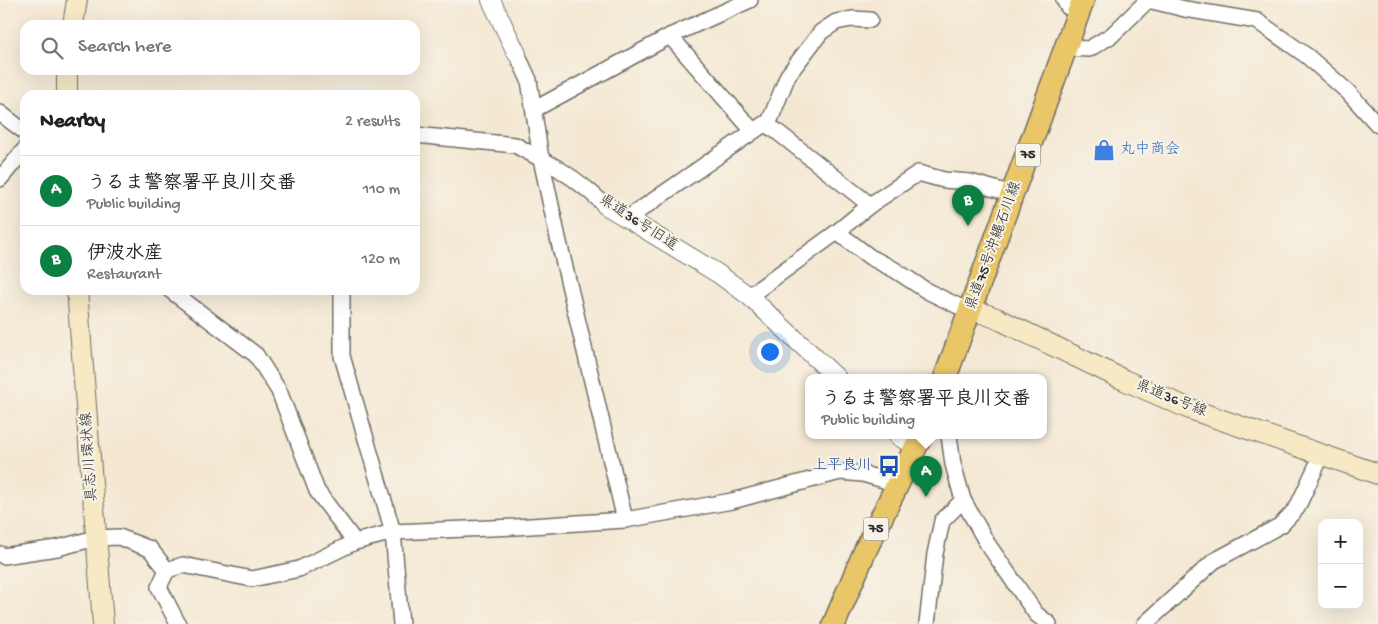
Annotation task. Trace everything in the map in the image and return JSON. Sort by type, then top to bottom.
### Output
[{"type":"main road","points":[[74,20],[78,0]]},
{"type":"main road","name":"県道75号沖縄石川線","points":[[947,374],[1067,48],[1075,4]]},
{"type":"main road","points":[[67,90],[68,75]]},
{"type":"main road","name":"具志川環状線","points":[[77,295],[103,624]]},
{"type":"main road","name":"県道36号線","points":[[971,309],[996,318],[1124,380],[1190,408],[1378,474]]},
{"type":"main road","name":"75","points":[[834,624],[865,551],[897,487],[912,439]]},
{"type":"street","points":[[491,0],[528,80],[541,159],[560,248],[625,520]]},
{"type":"street","points":[[534,109],[670,36],[750,0]]},
{"type":"street","points":[[1067,48],[1089,49],[1112,35],[1148,0],[1185,9],[1256,21],[1307,56],[1348,92],[1378,125]]},
{"type":"street","points":[[768,125],[788,75],[821,32],[836,22],[852,18],[870,20]]},
{"type":"street","points":[[670,36],[753,131]]},
{"type":"street","points":[[0,113],[20,128]]},
{"type":"street","points":[[630,221],[634,214],[764,124],[768,125],[870,205]]},
{"type":"street","name":"県道36号旧道","points":[[420,136],[515,145],[560,168],[605,204],[630,221],[717,273],[749,296],[833,374]]},
{"type":"street","points":[[0,179],[20,155]]},
{"type":"street","points":[[749,296],[837,232],[870,205],[918,173],[944,180],[970,182],[1013,194]]},
{"type":"street","points":[[837,232],[870,257],[895,270],[927,291],[958,306],[971,309]]},
{"type":"street","points":[[177,295],[256,355],[279,391],[317,491],[355,542]]},
{"type":"street","points":[[342,295],[342,356],[393,532],[401,624]]},
{"type":"street","points":[[949,439],[952,464],[963,500],[987,543],[1036,614],[1049,624]]},
{"type":"street","points":[[1145,624],[1214,561],[1282,525],[1296,508],[1322,454]]},
{"type":"street","points":[[178,624],[159,587],[167,570],[183,565],[252,579],[299,569],[355,542],[393,532],[625,520],[732,501],[840,472],[863,474],[884,480],[897,487]]},
{"type":"street","points":[[927,624],[935,554],[942,521],[963,500]]},
{"type":"street","points":[[0,554],[3,556],[57,548],[96,538],[119,536],[150,549],[167,570]]},
{"type":"place","name":"丸中商会","points":[[1104,150]]},
{"type":"place","name":"伊波水産","points":[[968,226]]},
{"type":"place","name":"上平良川","points":[[889,466]]},
{"type":"place","name":"うるま警察署平良川交番","points":[[926,497]]}]
